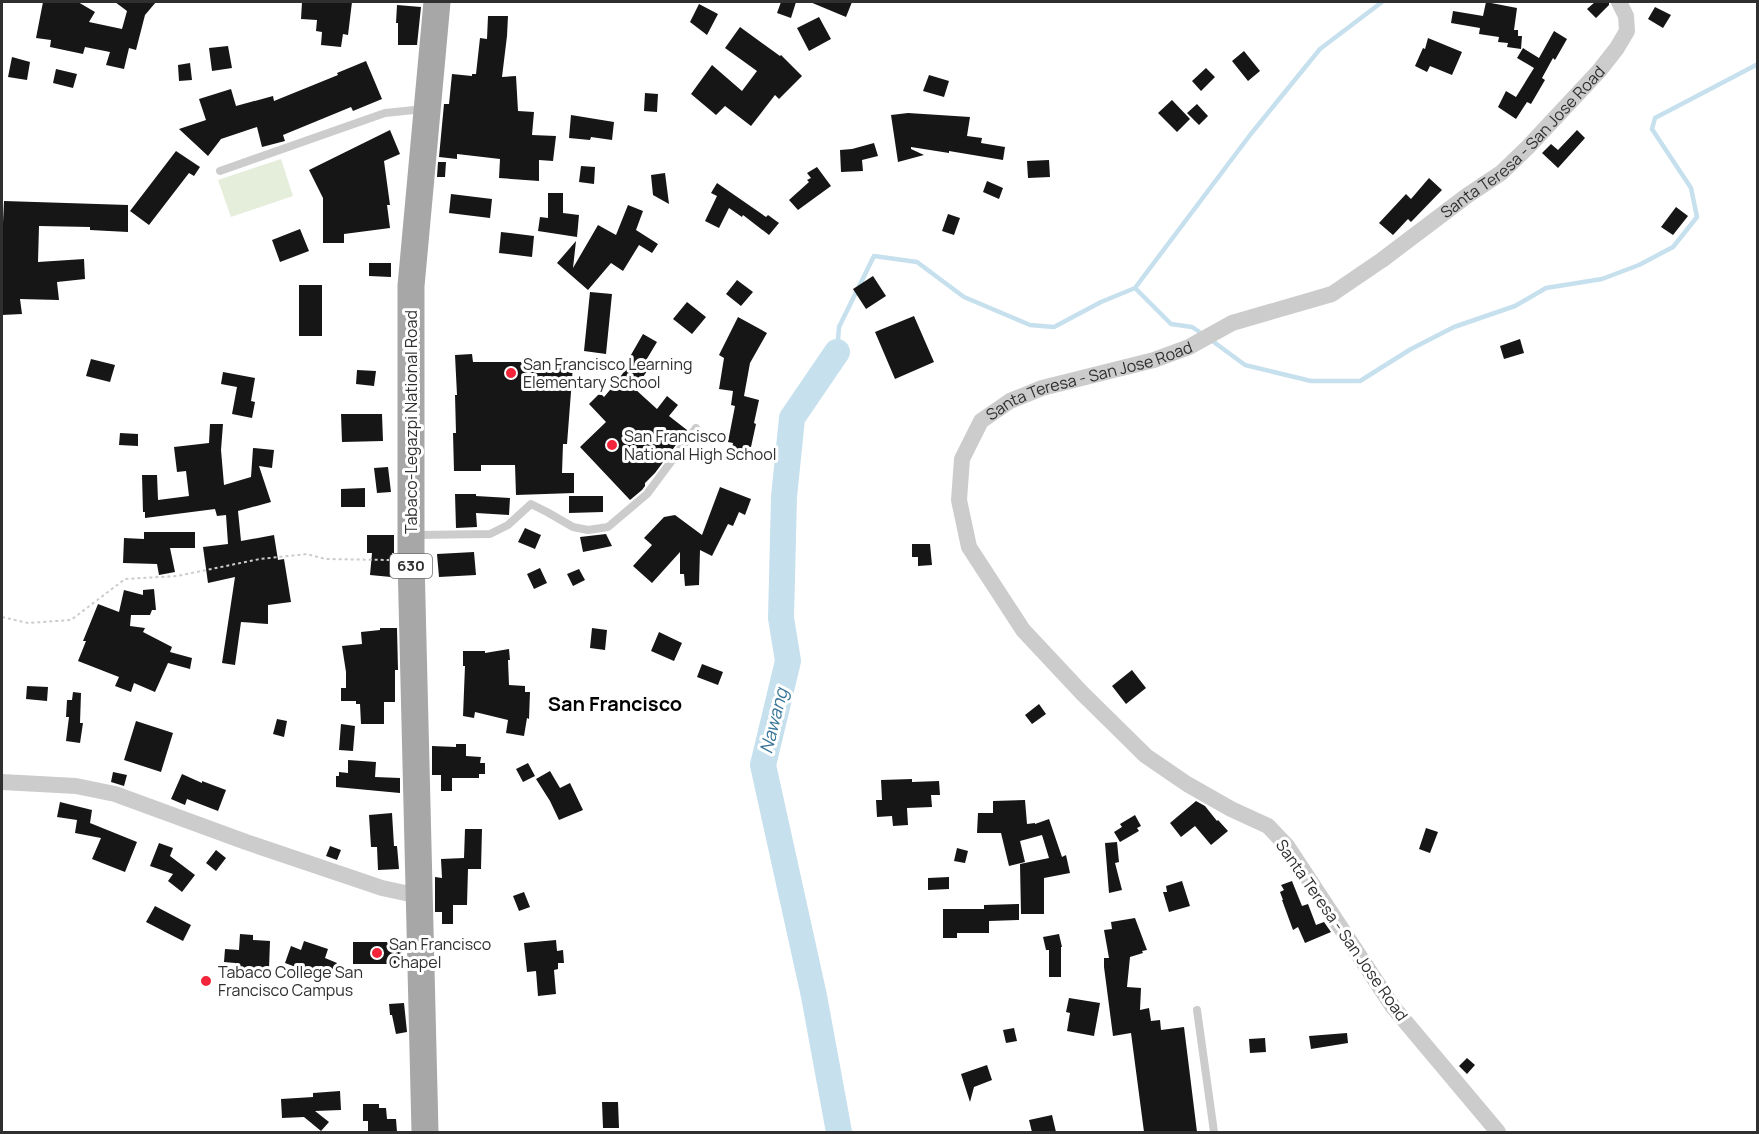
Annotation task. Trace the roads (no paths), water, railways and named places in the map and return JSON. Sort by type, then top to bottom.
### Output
[{"type":"main road","name":"Tabaco-Legazpi National Road","points":[[424,1132],[411,548],[411,286],[437,2]]},
{"type":"street","name":"Santa Teresa - San Jose Road","points":[[1498,1132],[1393,1007],[1287,846],[1268,826],[1231,809],[1187,784],[1146,756],[1023,630],[969,547],[959,500],[962,459],[981,422],[1010,401],[1042,388],[1154,360],[1189,347],[1232,323],[1332,294],[1382,260],[1467,195],[1501,173],[1583,88],[1617,48],[1627,31],[1626,16],[1620,2]]},
{"type":"street","points":[[2,783],[76,786],[115,794],[246,842],[371,884],[419,896]]},
{"type":"lane","points":[[220,171],[385,113],[427,108]]},
{"type":"lane","points":[[411,548],[490,534],[508,525],[531,504],[573,527],[588,530],[608,527],[647,494],[696,428]]},
{"type":"lane","points":[[1197,1010],[1214,1132]]},
{"type":"waterway","points":[[1135,288],[1250,135],[1320,49],[1382,2]]},
{"type":"waterway","points":[[1211,340],[1245,365],[1311,381],[1360,381],[1411,349],[1454,327],[1515,306],[1546,288],[1602,279],[1639,265],[1673,247],[1697,217],[1691,188],[1652,129],[1655,118],[1758,64]]},
{"type":"waterway","points":[[837,352],[839,327],[874,256],[917,262],[964,297],[1030,325],[1054,327],[1101,302],[1135,288],[1171,324],[1192,327],[1204,335]]},
{"type":"waterway","name":"Nawang","points":[[837,352],[792,418],[784,497],[781,618],[788,661],[763,765],[814,996],[839,1132]]},
{"type":"place","name":"San Francisco Learning Elementary School","points":[[511,373]]},
{"type":"place","name":"San Francisco National High School","points":[[612,445]]},
{"type":"place","name":"San Francisco Chapel","points":[[377,953]]},
{"type":"place","name":"Tabaco College San Francisco Campus","points":[[206,981]]},
{"type":"district","name":"San Francisco","points":[[615,704]]}]
